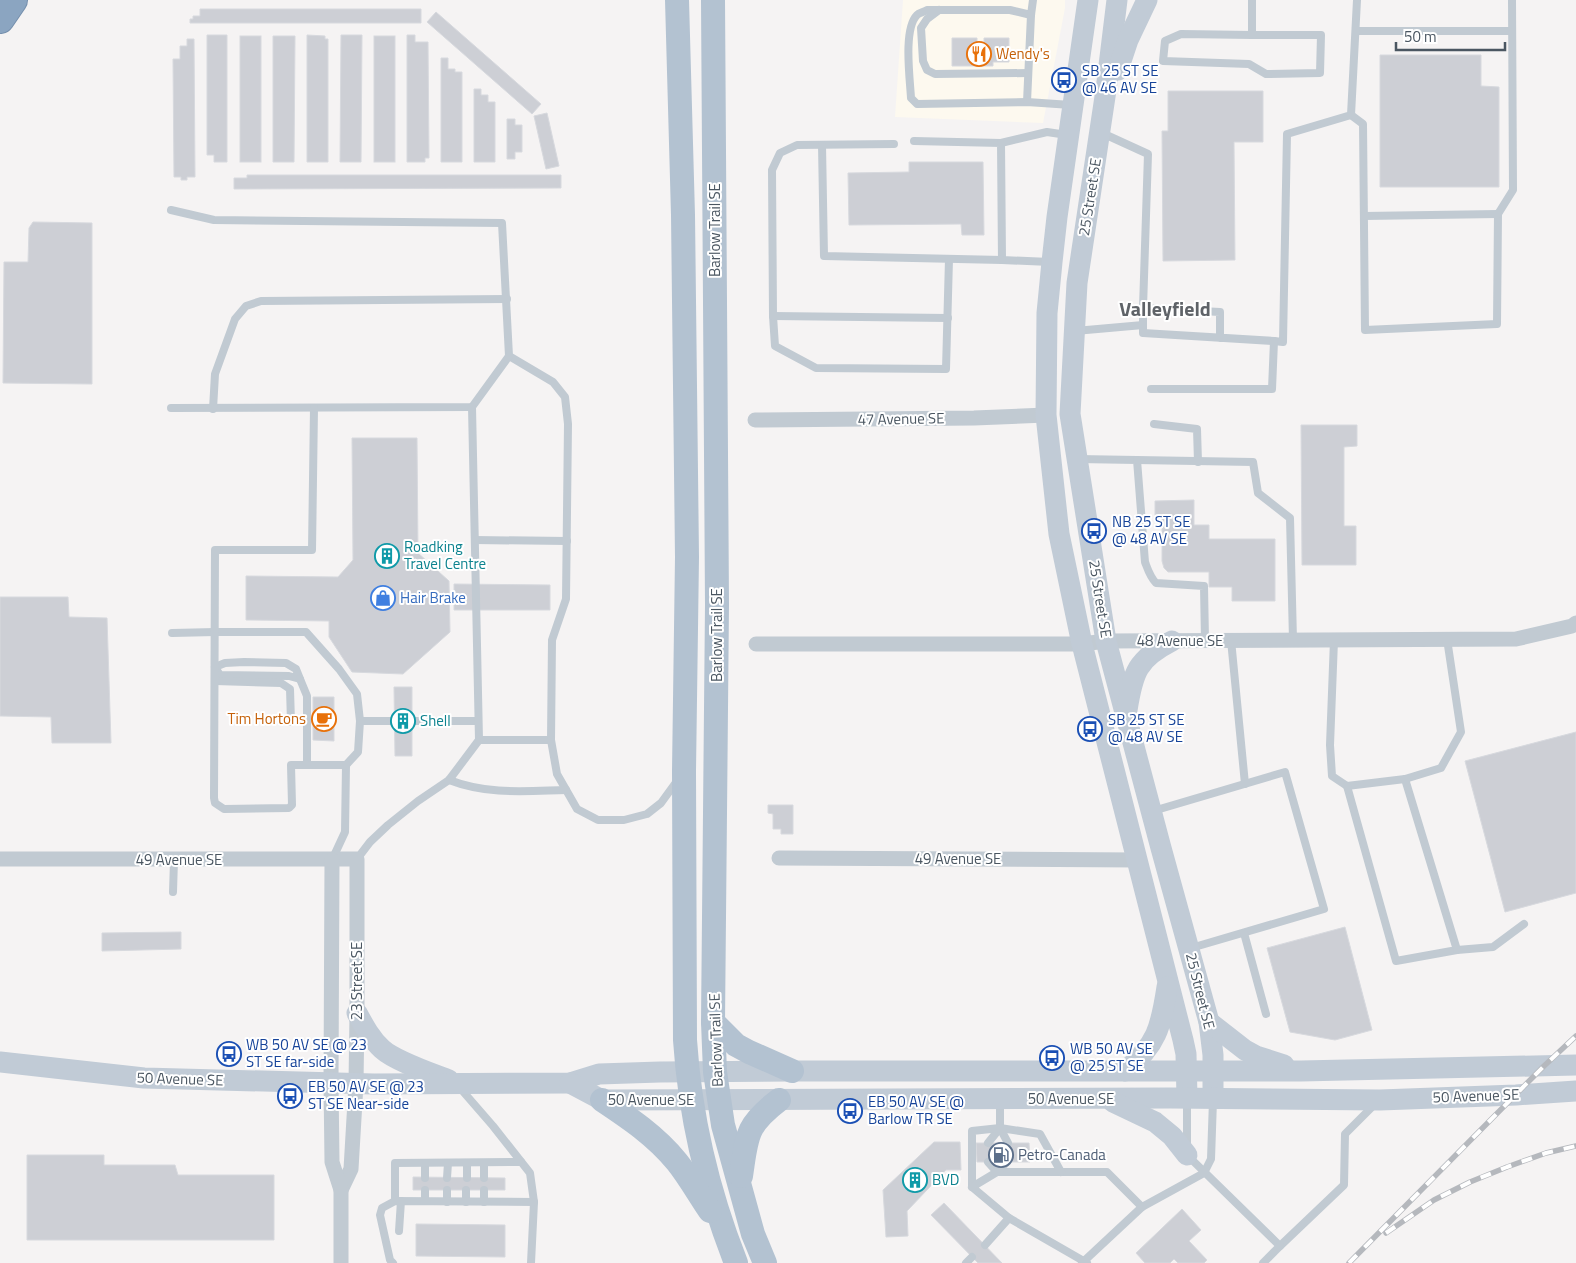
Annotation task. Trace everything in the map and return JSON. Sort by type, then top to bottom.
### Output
[{"type":"highway","points":[[0,19],[13,0]]},
{"type":"main road","name":"Barlow Trail SE","points":[[676,0],[684,215],[688,556],[684,771],[685,1040],[687,1072],[710,1188],[724,1233],[736,1263]]},
{"type":"main road","name":"Barlow Trail SE","points":[[713,0],[717,604],[713,1022],[715,1072],[723,1125],[752,1234],[765,1263]]},
{"type":"main road","points":[[713,1022],[736,1045],[792,1071]]},
{"type":"main road","points":[[602,1100],[640,1125],[678,1162],[724,1233]]},
{"type":"main road","points":[[740,1185],[746,1140],[752,1125],[779,1100]]},
{"type":"street","name":"25 Street SE","points":[[1088,0],[1052,262],[1047,313],[1046,415],[1059,534],[1082,644],[1183,1040],[1187,1070],[1187,1098]]},
{"type":"street","name":"25 Street SE","points":[[1117,0],[1106,90],[1077,283],[1070,414],[1106,641],[1151,812],[1210,1022],[1213,1098]]},
{"type":"street","points":[[1106,90],[1117,72],[1128,40],[1147,0]]},
{"type":"street","points":[[1052,262],[1080,264]]},
{"type":"street","name":"47 Avenue SE","points":[[755,420],[974,418],[1046,415]]},
{"type":"street","name":"48 Avenue SE","points":[[756,644],[1082,644],[1106,641],[1516,639],[1574,625]]},
{"type":"street","points":[[1126,715],[1134,677],[1139,665],[1159,648],[1172,641]]},
{"type":"street","name":"49 Avenue SE","points":[[779,858],[1138,860]]},
{"type":"street","name":"49 Avenue SE","points":[[0,859],[358,859]]},
{"type":"street","name":"23 Street SE","points":[[341,1190],[351,1169],[356,1084],[358,859]]},
{"type":"street","name":"23 Street SE","points":[[332,860],[332,1162],[341,1190],[340,1263]]},
{"type":"street","points":[[1124,1071],[1139,1060],[1152,1043],[1163,1012],[1168,980]]},
{"type":"street","points":[[358,1013],[367,1030],[382,1050],[456,1084]]},
{"type":"street","points":[[1210,1022],[1245,1050],[1256,1056],[1301,1071]]},
{"type":"street","name":"50 Avenue SE","points":[[0,1062],[144,1078],[356,1084],[570,1083],[600,1074],[687,1072],[1301,1071],[1576,1065]]},
{"type":"street","name":"50 Avenue SE","points":[[570,1083],[602,1100],[1187,1098],[1380,1100],[1516,1096],[1576,1091]]},
{"type":"street","points":[[1106,1099],[1155,1122],[1172,1136],[1187,1155]]},
{"type":"lane","points":[[1027,102],[1033,0]]},
{"type":"lane","points":[[1252,0],[1252,35]]},
{"type":"lane","points":[[1352,115],[1357,0]]},
{"type":"lane","points":[[1352,115],[1363,124],[1365,330],[1497,324],[1498,214],[1513,190],[1512,0]]},
{"type":"lane","points":[[1031,15],[1010,10],[927,10],[918,14],[909,32],[911,98],[917,104],[1027,102],[1073,105]]},
{"type":"lane","points":[[939,10],[926,19],[921,28],[923,61],[927,70],[934,74],[1028,73]]},
{"type":"lane","points":[[1356,30],[1512,30]]},
{"type":"lane","points":[[1181,34],[1252,35],[1321,35],[1320,73],[1266,74],[1249,64],[1163,61],[1164,42],[1181,34]]},
{"type":"lane","points":[[1100,132],[1148,154],[1143,333],[1283,342],[1287,134],[1352,115]]},
{"type":"lane","points":[[914,141],[1001,143],[1047,132],[1069,136]]},
{"type":"lane","points":[[1001,143],[1002,260]]},
{"type":"lane","points":[[894,144],[797,145],[780,153],[772,170],[775,346],[816,368],[946,369],[949,259]]},
{"type":"lane","points":[[822,145],[824,256],[1052,262]]},
{"type":"lane","points":[[171,210],[214,220],[502,223],[509,356],[472,407],[479,740],[449,780],[418,801],[388,825],[370,842],[358,859]]},
{"type":"lane","points":[[1364,216],[1498,214]]},
{"type":"lane","points":[[213,408],[215,374],[235,319],[246,306],[261,301],[507,299]]},
{"type":"lane","points":[[1143,308],[1220,312],[1220,338]]},
{"type":"lane","points":[[773,316],[948,318]]},
{"type":"lane","points":[[1074,331],[1143,325]]},
{"type":"lane","points":[[1151,389],[1272,389],[1274,341]]},
{"type":"lane","points":[[509,356],[553,382],[565,397],[568,424],[566,599],[552,640],[551,740],[557,774],[577,809],[598,820],[624,820],[647,814],[661,802],[684,771]]},
{"type":"lane","points":[[171,408],[472,407]]},
{"type":"lane","points":[[314,408],[312,550],[216,550],[214,798],[219,807],[224,809],[289,808],[292,805],[291,765],[346,765]]},
{"type":"lane","points":[[1154,424],[1197,429],[1198,462]]},
{"type":"lane","points":[[1078,459],[1253,462],[1258,493],[1290,518],[1293,640]]},
{"type":"lane","points":[[1137,460],[1145,562],[1148,572],[1156,583],[1204,586],[1205,640]]},
{"type":"lane","points":[[475,540],[567,542]]},
{"type":"lane","points":[[172,633],[306,632],[339,669],[358,694],[360,721],[358,752],[346,765],[345,832],[332,860]]},
{"type":"lane","points":[[1231,640],[1245,784]]},
{"type":"lane","points":[[1334,640],[1330,745],[1332,776],[1347,786],[1405,780],[1440,768],[1461,732],[1447,640]]},
{"type":"lane","points":[[216,667],[225,663],[286,663],[296,669],[307,696],[307,765]]},
{"type":"lane","points":[[216,667],[220,675],[289,676],[300,679]]},
{"type":"lane","points":[[215,682],[281,683],[286,685],[290,689],[291,722]]},
{"type":"lane","points":[[360,721],[478,721]]},
{"type":"lane","points":[[479,740],[551,740]]},
{"type":"lane","points":[[1151,812],[1285,772],[1324,908],[1190,949]]},
{"type":"lane","points":[[449,780],[468,788],[492,791],[566,790]]},
{"type":"lane","points":[[1405,780],[1457,950]]},
{"type":"lane","points":[[1347,786],[1396,961],[1457,950],[1493,947],[1524,924]]},
{"type":"lane","points":[[174,860],[174,892]]},
{"type":"lane","points":[[1244,933],[1266,1014]]},
{"type":"lane","points":[[456,1084],[530,1173],[534,1202],[531,1263]]},
{"type":"lane","points":[[1187,1098],[1187,1155],[1204,1174],[1280,1246]]},
{"type":"lane","points":[[972,1187],[1009,1218],[1084,1262],[1142,1207],[1204,1174],[1211,1159],[1213,1098]]},
{"type":"lane","points":[[1000,1099],[1000,1128],[1008,1143]]},
{"type":"lane","points":[[1264,1263],[1344,1185],[1345,1134],[1380,1100]]},
{"type":"lane","points":[[988,1143],[1000,1128]]},
{"type":"lane","points":[[972,1187],[972,1131],[1000,1128],[1040,1134],[1062,1172]]},
{"type":"lane","points":[[399,1231],[395,1163],[521,1162]]},
{"type":"lane","points":[[988,1162],[997,1172],[1107,1172],[1142,1207]]},
{"type":"lane","points":[[972,1187],[997,1172],[1007,1162]]},
{"type":"lane","points":[[425,1163],[425,1178]]},
{"type":"lane","points":[[447,1178],[448,1163]]},
{"type":"lane","points":[[467,1163],[467,1178]]},
{"type":"lane","points":[[484,1163],[484,1178]]},
{"type":"lane","points":[[425,1190],[425,1201]]},
{"type":"lane","points":[[447,1190],[447,1202]]},
{"type":"lane","points":[[466,1190],[466,1202]]},
{"type":"lane","points":[[484,1190],[484,1202]]},
{"type":"lane","points":[[394,1263],[390,1260],[380,1215],[382,1208],[398,1201],[534,1202]]},
{"type":"lane","points":[[985,1245],[1009,1218]]},
{"type":"lane","points":[[966,1263],[972,1257]]},
{"type":"shaded area","points":[[903,0],[1065,0],[1043,123],[895,117]]},
{"type":"building","points":[[200,9],[421,9],[421,23],[190,23],[190,19],[193,19],[193,16],[200,16]]},
{"type":"building","points":[[436,12],[541,104],[532,114],[427,22]]},
{"type":"building","points":[[207,35],[227,35],[227,162],[214,162],[214,155],[207,155]]},
{"type":"building","points":[[307,35],[325,36],[325,39],[328,39],[328,162],[307,162]]},
{"type":"building","points":[[341,35],[362,35],[361,162],[340,162]]},
{"type":"building","points":[[407,35],[415,35],[415,42],[428,42],[429,158],[425,158],[425,162],[407,162]]},
{"type":"building","points":[[240,36],[261,36],[261,162],[240,162]]},
{"type":"building","points":[[273,36],[295,36],[294,162],[273,162]]},
{"type":"building","points":[[374,36],[395,36],[395,162],[374,162]]},
{"type":"building","points":[[952,38],[977,38],[977,42],[984,42],[984,38],[1009,38],[1009,62],[993,62],[993,66],[952,66]]},
{"type":"building","points":[[187,39],[194,39],[195,177],[187,177],[187,180],[181,180],[181,177],[174,177],[173,59],[180,59],[180,46],[187,46]]},
{"type":"building","points":[[1380,55],[1481,55],[1481,86],[1499,87],[1499,187],[1380,187]]},
{"type":"building","points":[[441,58],[448,58],[448,69],[462,72],[462,162],[441,162]]},
{"type":"building","points":[[474,89],[481,89],[481,95],[488,95],[488,102],[495,102],[495,162],[474,162]]},
{"type":"building","points":[[1168,91],[1263,91],[1263,142],[1234,142],[1235,260],[1163,261],[1162,131],[1168,131]]},
{"type":"building","points":[[547,113],[559,166],[546,169],[534,116]]},
{"type":"building","points":[[507,119],[515,119],[515,125],[522,125],[522,152],[515,152],[515,159],[507,159]]},
{"type":"building","points":[[909,162],[983,162],[984,235],[962,235],[961,224],[849,225],[848,173],[909,172]]},
{"type":"building","points":[[247,175],[561,175],[561,188],[234,189],[234,178],[247,178]]},
{"type":"building","points":[[33,222],[92,223],[92,384],[3,383],[4,262],[28,262],[29,228]]},
{"type":"building","points":[[1301,425],[1357,425],[1357,446],[1344,447],[1344,526],[1356,526],[1356,565],[1302,565]]},
{"type":"building","name":"Roadking Travel Centre","points":[[352,438],[417,438],[418,553],[449,581],[450,632],[403,674],[352,672],[329,637],[329,621],[246,620],[246,576],[338,577],[353,560]]},
{"type":"building","points":[[1194,500],[1194,525],[1209,525],[1209,539],[1275,539],[1275,601],[1232,601],[1232,587],[1209,587],[1209,572],[1168,572],[1164,568],[1162,561],[1162,522],[1155,522],[1155,501]]},
{"type":"building","points":[[454,584],[550,585],[550,610],[454,610]]},
{"type":"building","points":[[0,597],[68,597],[69,617],[107,618],[111,743],[52,743],[51,717],[0,716]]},
{"type":"building","name":"Shell","points":[[394,687],[412,687],[412,756],[395,756]]},
{"type":"building","name":"Tim Hortons","points":[[313,697],[334,697],[334,741],[313,740]]},
{"type":"building","points":[[1576,732],[1576,893],[1505,912],[1465,761]]},
{"type":"building","points":[[768,805],[793,805],[793,834],[781,834],[781,829],[773,829],[773,814],[768,813]]},
{"type":"building","points":[[1345,927],[1372,1030],[1335,1040],[1290,1032],[1267,948]]},
{"type":"building","points":[[181,932],[181,949],[102,951],[102,933]]},
{"type":"building","name":"BVD","points":[[934,1142],[960,1142],[961,1170],[946,1170],[907,1211],[908,1236],[886,1237],[883,1190]]},
{"type":"building","points":[[976,1143],[1029,1143],[1030,1162],[977,1162]]},
{"type":"building","points":[[27,1155],[104,1155],[104,1165],[175,1165],[178,1175],[274,1175],[274,1240],[27,1240]]},
{"type":"building","points":[[413,1177],[505,1178],[505,1190],[413,1190]]},
{"type":"building","points":[[944,1203],[1002,1263],[978,1263],[931,1215]]},
{"type":"building","points":[[1182,1209],[1201,1230],[1189,1241],[1207,1260],[1204,1263],[1178,1263],[1174,1259],[1170,1263],[1145,1263],[1136,1253]]},
{"type":"building","points":[[416,1224],[505,1225],[505,1257],[416,1256]]},
{"type":"railway","points":[[1349,1263],[1576,1036]]},
{"type":"railway","points":[[1386,1233],[1434,1200],[1470,1182],[1546,1153],[1576,1146]]},
{"type":"place","name":"Wendy's","points":[[979,54]]},
{"type":"place","name":"SB 25 ST SE @ 46 AV SE","points":[[1064,80]]},
{"type":"place","name":"NB 25 ST SE @ 48 AV SE","points":[[1094,531]]},
{"type":"place","name":"Roadking Travel Centre","points":[[387,556]]},
{"type":"place","name":"Hair Brake","points":[[383,598]]},
{"type":"place","name":"Tim Hortons","points":[[324,719]]},
{"type":"place","name":"Shell","points":[[403,721]]},
{"type":"place","name":"SB 25 ST SE @ 48 AV SE","points":[[1090,729]]},
{"type":"place","name":"WB 50 AV SE @ 23 ST SE far-side","points":[[229,1054]]},
{"type":"place","name":"WB 50 AV SE @ 25 ST SE","points":[[1052,1058]]},
{"type":"place","name":"EB 50 AV SE @ 23 ST SE Near-side","points":[[290,1096]]},
{"type":"place","name":"EB 50 AV SE @ Barlow TR SE","points":[[850,1111]]},
{"type":"place","name":"Petro-Canada","points":[[1001,1155]]},
{"type":"place","name":"BVD","points":[[915,1180]]},
{"type":"district","name":"Valleyfield","points":[[1165,309]]}]
